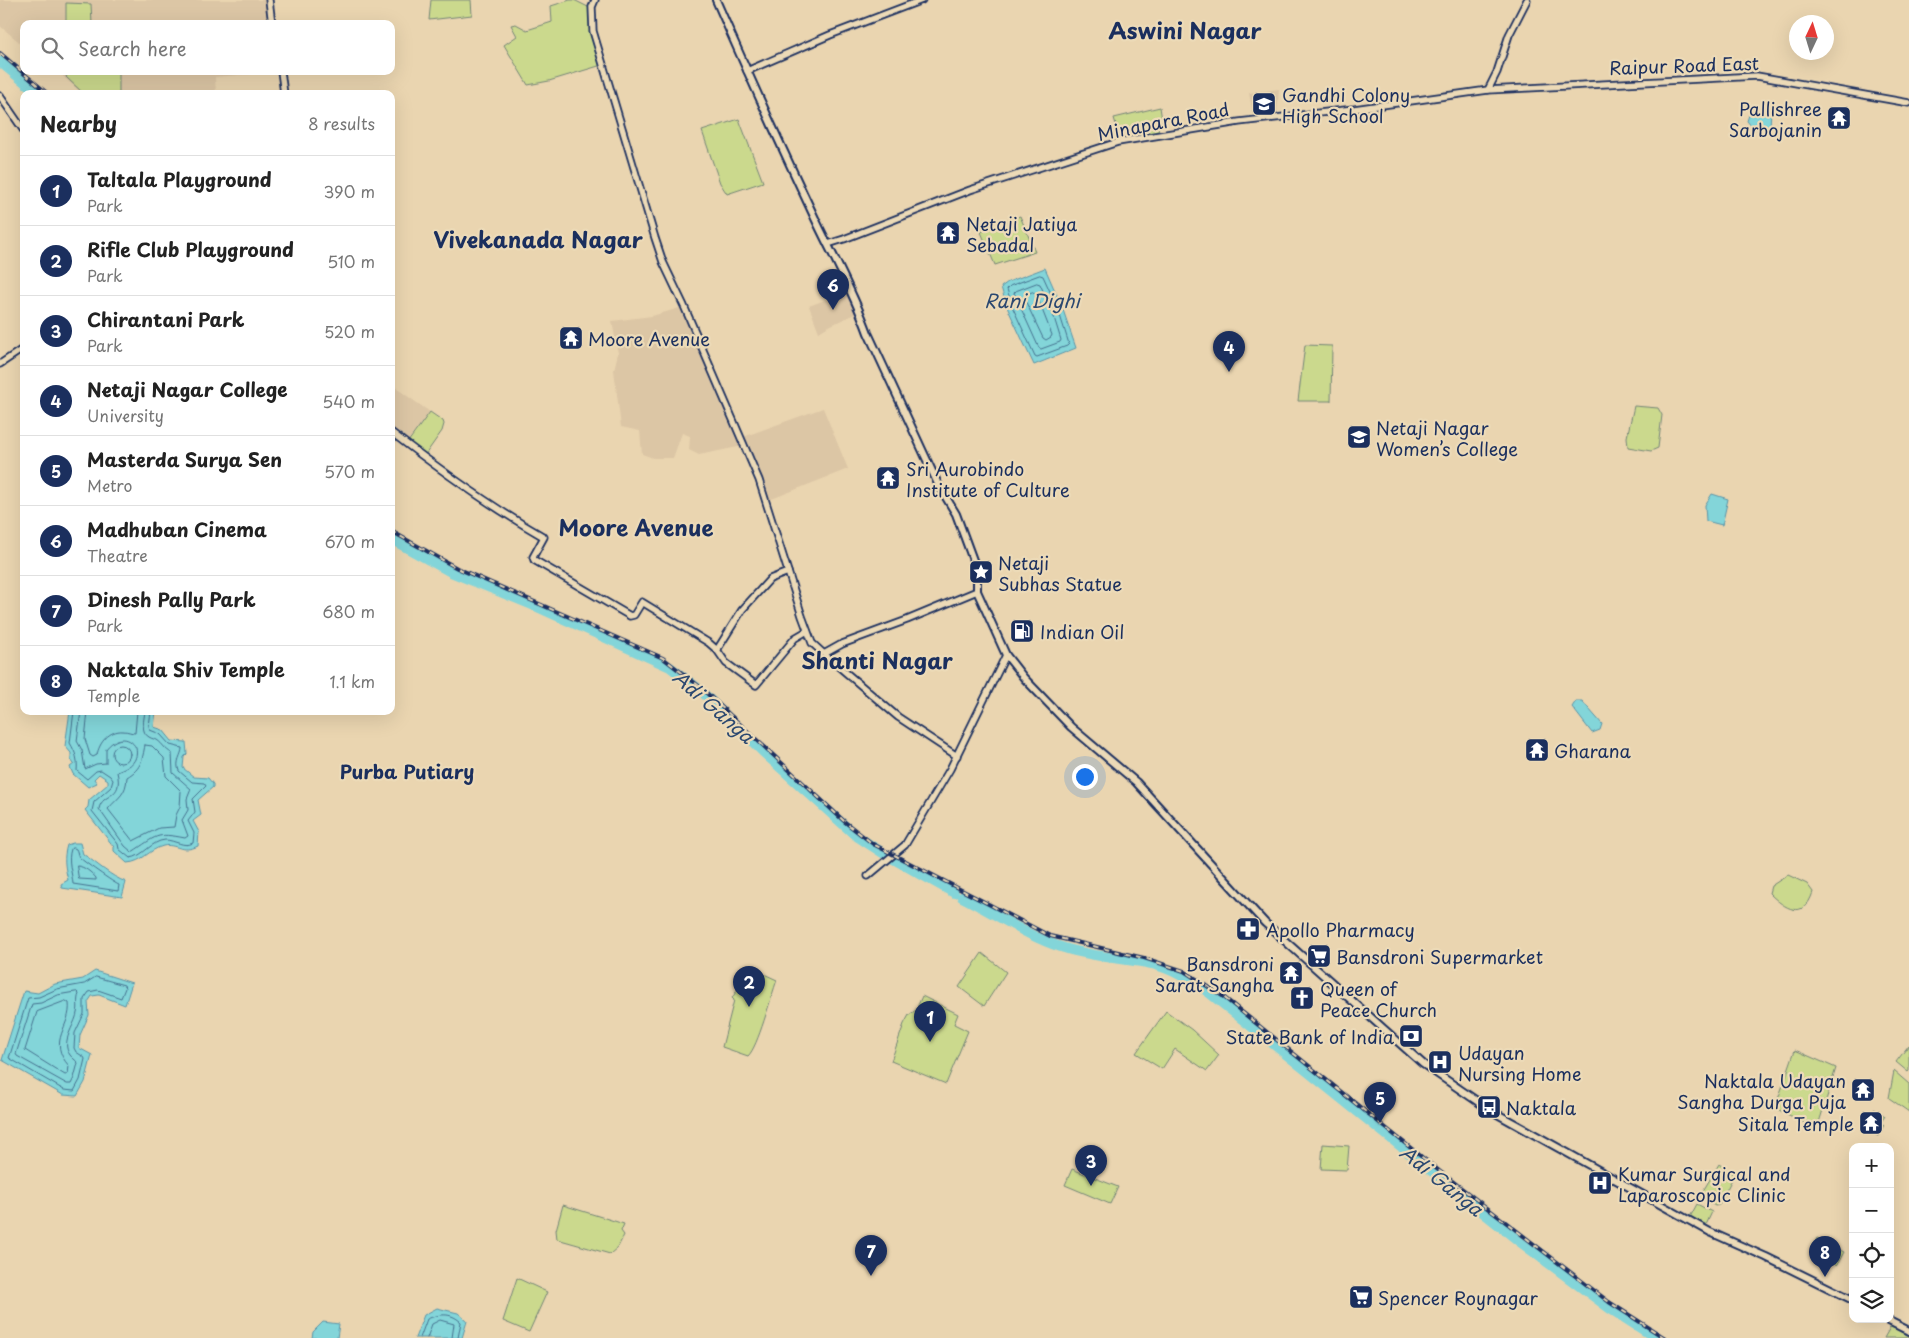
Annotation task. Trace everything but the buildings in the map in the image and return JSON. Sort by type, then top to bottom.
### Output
[{"type":"main road","points":[[716,0],[812,213],[832,251],[938,484],[956,514],[977,571],[977,590],[1006,655],[1024,678],[1071,726],[1136,782],[1265,923],[1423,1064],[1490,1110],[1662,1206],[1710,1232],[1766,1256],[1849,1298]]},
{"type":"main road","points":[[1893,1323],[1909,1331]]},
{"type":"street","points":[[268,0],[271,20]]},
{"type":"street","points":[[595,0],[592,7],[593,31],[663,262],[759,480],[812,643],[898,717],[957,756]]},
{"type":"street","points":[[747,71],[830,35],[922,0]]},
{"type":"street","points":[[1488,90],[1497,72],[1509,35],[1527,0]]},
{"type":"street","points":[[282,75],[283,90]]},
{"type":"street","name":"Raipur Road East","points":[[1488,90],[1757,76],[1909,103]]},
{"type":"street","name":"Minapara Road","points":[[828,244],[964,192],[1118,142],[1239,122],[1354,109],[1488,90]]},
{"type":"street","points":[[0,96],[20,125]]},
{"type":"street","points":[[832,251],[844,239]]},
{"type":"street","points":[[0,364],[20,351]]},
{"type":"street","points":[[395,435],[456,480],[513,519],[544,537],[533,557],[534,560],[630,616],[634,615],[642,602],[717,650],[726,663],[756,685],[795,638],[807,631]]},
{"type":"street","points":[[717,650],[742,610],[763,586],[770,579],[788,572]]},
{"type":"street","points":[[824,654],[842,644],[907,620],[977,590]]},
{"type":"street","points":[[868,876],[905,845],[957,756],[1006,655]]},
{"type":"shaded area","points":[[0,0],[267,0],[270,20],[20,20],[20,43],[0,26]]},
{"type":"shaded area","points":[[62,75],[240,75],[215,77],[216,90],[78,90]]},
{"type":"shaded area","name":"Gandhi Colony High School","points":[[1279,89],[1277,115],[1254,119],[1249,93]]},
{"type":"shaded area","points":[[849,291],[859,312],[819,332],[809,306]]},
{"type":"shaded area","points":[[683,307],[743,446],[699,455],[689,450],[690,436],[682,433],[673,458],[653,458],[642,454],[640,431],[621,427],[614,370],[618,353],[612,321],[652,316]]},
{"type":"shaded area","points":[[395,387],[430,412],[407,442],[395,433]]},
{"type":"shaded area","points":[[823,408],[848,469],[769,500],[743,437]]},
{"type":"green space","points":[[431,0],[471,0],[472,15],[429,20]]},
{"type":"green space","points":[[570,0],[590,8],[591,31],[602,65],[549,81],[528,85],[504,45],[517,36],[511,25],[516,24],[527,30],[552,22],[551,6]]},
{"type":"green space","points":[[66,3],[91,4],[92,20],[66,20]]},
{"type":"green space","points":[[67,75],[119,75],[119,90],[80,90],[66,77]]},
{"type":"green space","points":[[1160,107],[1162,120],[1157,122],[1159,132],[1120,138],[1114,118]]},
{"type":"green space","points":[[739,119],[763,182],[727,194],[720,183],[702,131]]},
{"type":"green space","points":[[1020,216],[1035,252],[995,265],[981,232]]},
{"type":"green space","points":[[1305,345],[1332,346],[1331,401],[1298,401]]},
{"type":"green space","points":[[1634,406],[1658,408],[1662,415],[1658,448],[1651,451],[1628,447],[1627,437]]},
{"type":"green space","points":[[430,412],[443,421],[444,424],[442,431],[425,455],[408,442]]},
{"type":"green space","points":[[1788,875],[1807,884],[1813,892],[1805,907],[1794,909],[1788,907],[1781,904],[1769,893],[1771,886]]},
{"type":"green space","points":[[982,953],[1006,972],[984,1006],[959,987]]},
{"type":"green space","points":[[749,967],[777,980],[756,1043],[748,1056],[722,1047],[734,1000],[732,998],[740,986],[747,988],[752,979],[745,975]]},
{"type":"green space","points":[[922,996],[958,1014],[954,1024],[968,1031],[946,1084],[891,1061],[904,1024],[909,1015],[916,1010]]},
{"type":"green space","points":[[1166,1011],[1192,1030],[1219,1055],[1207,1071],[1175,1049],[1162,1069],[1136,1053]]},
{"type":"green space","points":[[1909,1045],[1909,1071],[1908,1072],[1896,1062]]},
{"type":"green space","points":[[1795,1050],[1836,1068],[1817,1129],[1775,1108]]},
{"type":"green space","points":[[1894,1071],[1909,1084],[1909,1112],[1889,1098]]},
{"type":"green space","points":[[1874,1109],[1885,1116],[1881,1122],[1884,1125],[1878,1136],[1862,1127]]},
{"type":"green space","points":[[1323,1144],[1349,1146],[1347,1170],[1321,1169]]},
{"type":"green space","points":[[1719,1164],[1734,1175],[1719,1205],[1715,1206],[1700,1196]]},
{"type":"green space","points":[[1072,1169],[1118,1187],[1110,1204],[1065,1185]]},
{"type":"green space","points":[[1697,1204],[1712,1212],[1706,1225],[1690,1217]]},
{"type":"green space","points":[[563,1205],[624,1224],[621,1231],[624,1235],[618,1247],[610,1254],[557,1239],[556,1230]]},
{"type":"green space","points":[[1817,1238],[1844,1252],[1837,1265],[1811,1250]]},
{"type":"green space","points":[[517,1278],[547,1292],[529,1332],[503,1321]]},
{"type":"green space","points":[[1891,1326],[1909,1337],[1909,1338],[1884,1338]]},
{"type":"water","points":[[1764,106],[1771,109],[1770,128],[1754,129],[1747,121],[1750,112],[1760,112]]},
{"type":"water","name":"Rani Dighi","points":[[1045,268],[1062,307],[1076,348],[1034,365],[1007,307],[1001,287],[1008,282]]},
{"type":"water","points":[[1712,494],[1728,499],[1722,525],[1706,521],[1705,505]]},
{"type":"water","points":[[1576,701],[1582,701],[1602,724],[1600,730],[1592,733],[1572,707]]},
{"type":"water","points":[[69,715],[156,715],[154,727],[163,730],[172,741],[186,742],[187,754],[184,757],[183,768],[194,777],[208,778],[213,784],[213,787],[198,800],[201,815],[193,821],[199,832],[198,846],[183,849],[168,845],[163,846],[133,862],[127,863],[114,851],[114,847],[85,810],[88,807],[89,800],[108,784],[108,780],[99,774],[94,779],[97,783],[88,787],[73,774],[70,767],[74,764],[71,760],[71,753],[65,746]]},
{"type":"water","points":[[80,843],[83,854],[109,873],[126,882],[122,897],[62,888],[61,884],[68,880],[65,863],[67,845]]},
{"type":"water","points":[[95,971],[132,983],[125,1005],[99,995],[92,996],[88,1002],[89,1015],[80,1035],[79,1048],[92,1055],[85,1082],[77,1096],[63,1095],[2,1060],[24,991],[38,993],[55,984],[83,979]]},
{"type":"water","points":[[437,1308],[458,1313],[467,1321],[462,1338],[415,1338],[424,1315]]},
{"type":"water","points":[[323,1322],[339,1324],[337,1338],[312,1338],[313,1332]]},
{"type":"waterway","name":"Adi Ganga","points":[[0,62],[34,90]]},
{"type":"waterway","name":"Adi Ganga","points":[[395,541],[451,572],[535,606],[670,667],[700,690],[763,752],[855,835],[886,855],[954,893]]},
{"type":"waterway","name":"Adi Ganga","points":[[962,897],[1023,931],[1048,942],[1083,953],[1159,966],[1181,975],[1201,987],[1520,1242],[1609,1308],[1656,1338]]},
{"type":"railway","points":[[0,53],[20,70]]},
{"type":"railway","points":[[26,75],[43,90]]},
{"type":"railway","points":[[395,533],[457,568],[663,658],[699,686],[845,822],[873,844],[1050,936],[1144,958],[1184,971],[1221,995],[1438,1170],[1609,1302],[1665,1338]]},
{"type":"place","name":"Gandhi Colony High School","points":[[1264,104]]},
{"type":"place","name":"Pallishree Sarbojanin","points":[[1839,118]]},
{"type":"place","name":"Netaji Jatiya Sebadal","points":[[948,233]]},
{"type":"place","name":"Madhuban Cinema","points":[[833,310]]},
{"type":"place","name":"Moore Avenue","points":[[571,338]]},
{"type":"place","name":"Netaji Nagar College","points":[[1229,372]]},
{"type":"place","name":"Netaji Nagar Women’s College","points":[[1359,437]]},
{"type":"place","name":"Sri Aurobindo Institute of Culture","points":[[888,478]]},
{"type":"place","name":"Netaji Subhas Statue","points":[[981,572]]},
{"type":"place","name":"Indian Oil","points":[[1022,631]]},
{"type":"place","name":"Gharana","points":[[1537,750]]},
{"type":"place","name":"Apollo Pharmacy","points":[[1248,929]]},
{"type":"place","name":"Bansdroni Supermarket","points":[[1319,956]]},
{"type":"place","name":"Bansdroni Sarat Sangha","points":[[1291,973]]},
{"type":"place","name":"Queen of Peace Church","points":[[1302,998]]},
{"type":"place","name":"Rifle Club Playground","points":[[749,1007]]},
{"type":"place","name":"State Bank of India","points":[[1411,1036]]},
{"type":"place","name":"Taltala Playground","points":[[930,1042]]},
{"type":"place","name":"Udayan Nursing Home","points":[[1440,1062]]},
{"type":"place","name":"Naktala Udayan Sangha Durga Puja","points":[[1863,1090]]},
{"type":"place","name":"Naktala","points":[[1489,1107]]},
{"type":"place","name":"Masterda Surya Sen","points":[[1380,1123]]},
{"type":"place","name":"Sitala Temple","points":[[1871,1123]]},
{"type":"place","name":"Kumar Surgical and Laparoscopic Clinic","points":[[1600,1183]]},
{"type":"place","name":"Chirantani Park","points":[[1091,1186]]},
{"type":"place","name":"Dinesh Pally Park","points":[[871,1276]]},
{"type":"place","name":"Naktala Shiv Temple","points":[[1825,1277]]},
{"type":"place","name":"Spencer Roynagar","points":[[1361,1297]]},
{"type":"district","name":"Aswini Nagar","points":[[1185,29]]},
{"type":"district","name":"Vivekanada Nagar","points":[[538,238]]},
{"type":"district","name":"Moore Avenue","points":[[636,526]]},
{"type":"district","name":"Shanti Nagar","points":[[877,659]]},
{"type":"district","name":"Purba Putiary","points":[[407,771]]}]
